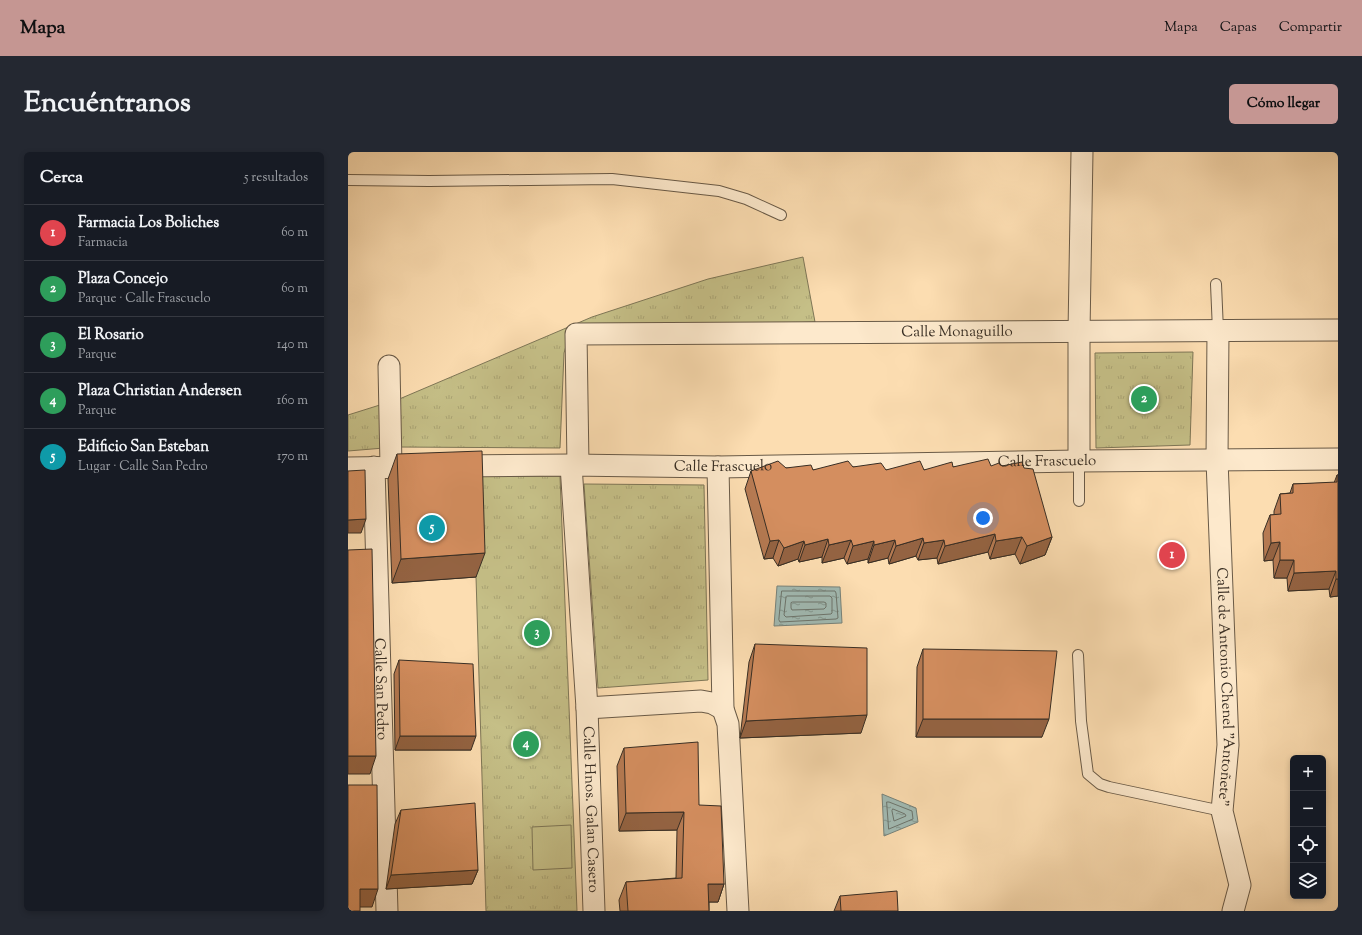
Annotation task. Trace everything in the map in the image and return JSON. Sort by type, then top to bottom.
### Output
[{"type":"street","points":[[1079,461],[1078,332],[1082,152]]},
{"type":"street","name":"Calle Monaguillo","points":[[576,334],[1338,330]]},
{"type":"street","name":"Calle de Antonio Chenel \"Antoñete\"","points":[[1218,331],[1217,460],[1228,746],[1222,811],[1240,885],[1233,911]]},
{"type":"street","name":"Calle Hnos. Galan Casero","points":[[576,334],[575,465],[587,708],[594,911]]},
{"type":"street","name":"Calle San Pedro","points":[[387,911],[382,467],[389,366]]},
{"type":"street","name":"Calle Frascuelo","points":[[348,468],[575,465],[718,467],[1079,461],[1338,459]]},
{"type":"street","points":[[718,467],[723,709],[728,724],[738,911]]},
{"type":"street","points":[[587,708],[701,701],[712,703],[723,709]]},
{"type":"lane","points":[[348,180],[437,181],[612,179],[719,191],[746,199],[781,215]]},
{"type":"lane","points":[[1216,284],[1218,331]]},
{"type":"lane","points":[[1079,461],[1079,501]]},
{"type":"lane","points":[[1078,656],[1081,721],[1088,774],[1100,784],[1109,787],[1222,811]]},
{"type":"green space","points":[[803,257],[815,322],[570,332],[564,353],[560,448],[397,447],[397,400],[592,317],[708,279]]},
{"type":"green space","points":[[1193,352],[1190,445],[1096,448],[1095,353]]},
{"type":"green space","points":[[383,404],[384,448],[348,451],[348,415]]},
{"type":"green space","points":[[473,476],[560,476],[577,911],[486,911]]},
{"type":"green space","points":[[584,484],[704,485],[708,680],[598,688]]},
{"type":"green space","points":[[571,825],[572,868],[533,870],[532,827]]},
{"type":"water","points":[[777,586],[840,587],[842,623],[774,626]]},
{"type":"water","points":[[882,794],[916,808],[918,822],[884,836]]},
{"type":"building","points":[[482,451],[485,553],[401,559],[397,454]]},
{"type":"building","points":[[988,459],[991,466],[999,463],[1002,466],[1022,462],[1024,468],[1033,469],[1052,537],[1027,546],[1022,537],[996,541],[995,534],[945,546],[944,540],[924,543],[923,538],[896,546],[895,540],[874,545],[874,541],[853,546],[851,540],[829,545],[828,539],[805,545],[804,541],[784,548],[779,540],[770,541],[751,471],[778,461],[786,468],[811,465],[813,470],[848,461],[853,467],[881,463],[886,470],[920,461],[924,470],[952,462],[953,467]]},
{"type":"building","points":[[365,470],[366,519],[348,520],[348,471]]},
{"type":"building","points":[[1337,475],[1338,579],[1336,579],[1336,571],[1294,573],[1294,560],[1280,560],[1280,542],[1271,543],[1270,515],[1281,514],[1280,494],[1293,493],[1293,484],[1337,482]]},
{"type":"building","points":[[372,549],[376,756],[348,756],[348,550]]},
{"type":"building","points":[[755,644],[867,648],[867,715],[746,721]]},
{"type":"building","points":[[923,649],[1057,651],[1049,719],[923,719]]},
{"type":"building","points":[[399,660],[473,664],[476,736],[400,736]]},
{"type":"building","points":[[698,742],[699,805],[721,806],[724,884],[708,884],[709,911],[628,911],[626,882],[682,878],[684,812],[626,813],[624,748]]},
{"type":"building","points":[[348,785],[377,785],[378,889],[360,889],[360,911],[348,911]]},
{"type":"building","points":[[475,803],[478,870],[391,875],[401,810]]},
{"type":"building","points":[[897,891],[898,911],[841,911],[840,896]]},
{"type":"place","name":"Plaza Concejo","points":[[1144,399]]},
{"type":"place","name":"Edificio San Esteban","points":[[432,528]]},
{"type":"place","name":"Farmacia Los Boliches","points":[[1172,555]]},
{"type":"place","name":"El Rosario","points":[[537,633]]},
{"type":"place","name":"Plaza Christian Andersen","points":[[526,744]]}]
